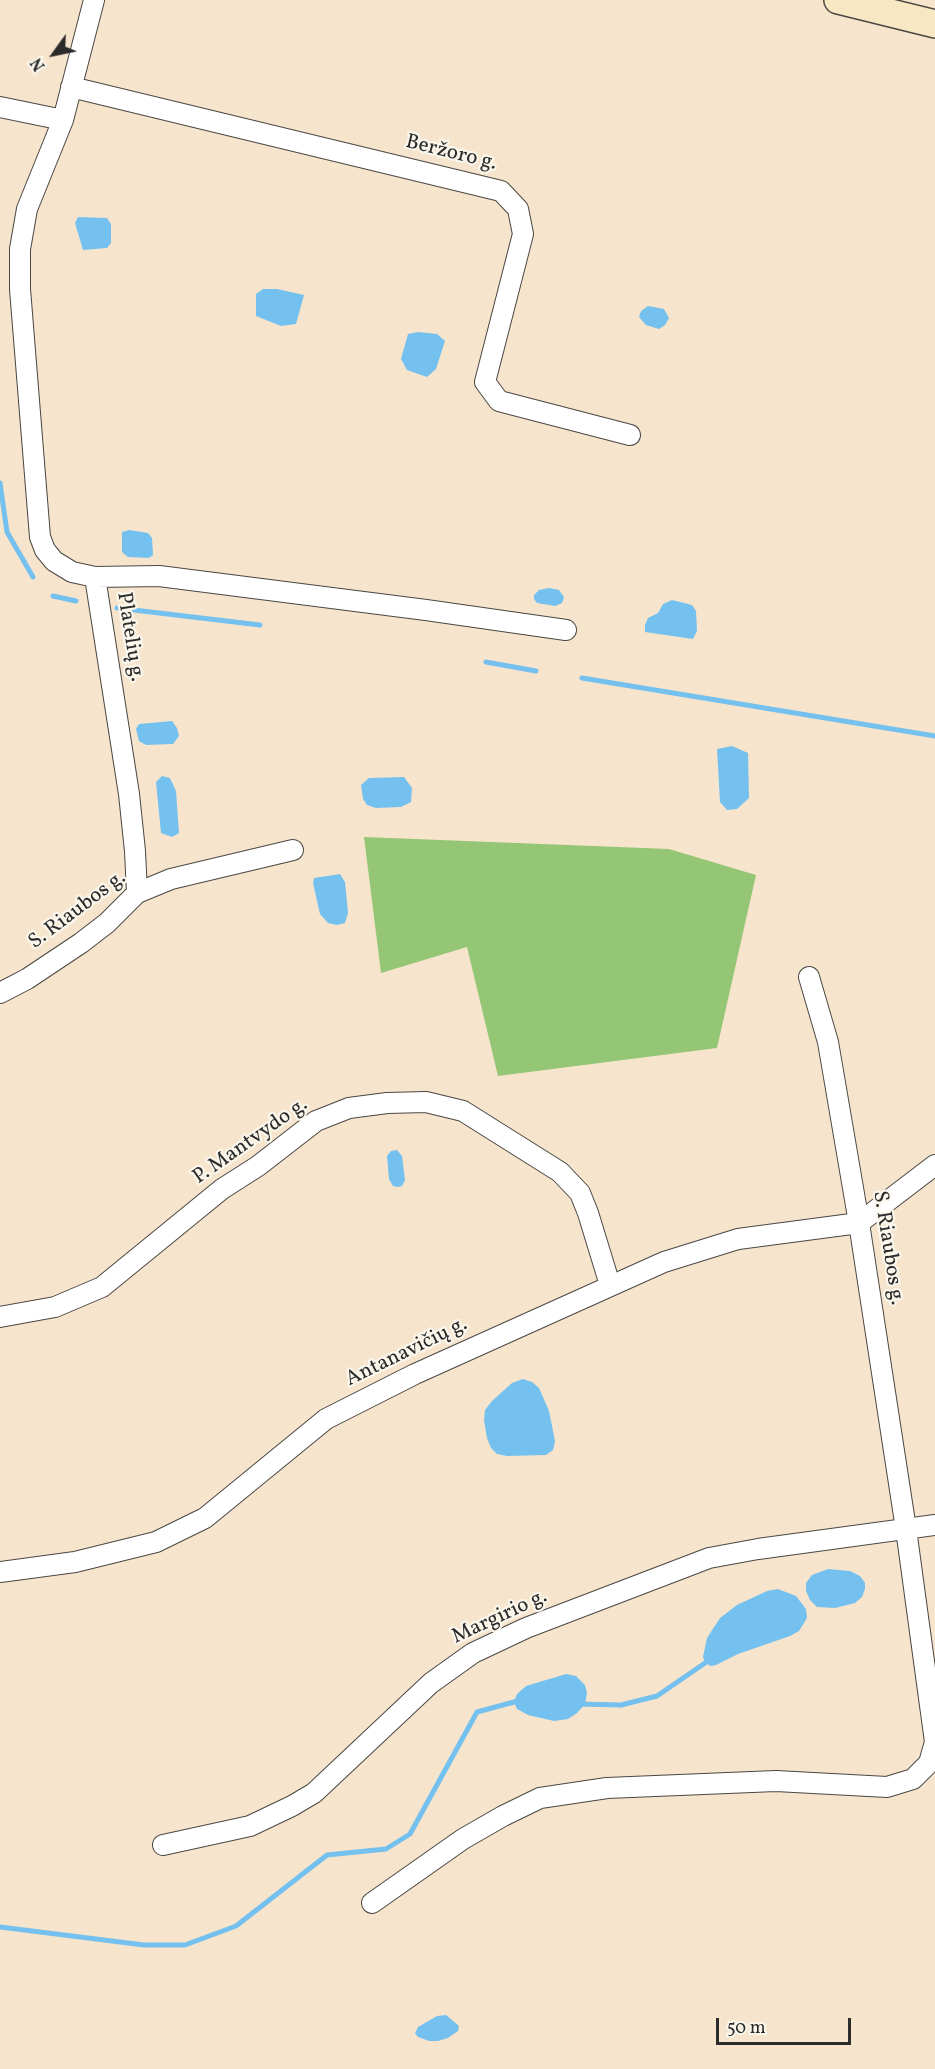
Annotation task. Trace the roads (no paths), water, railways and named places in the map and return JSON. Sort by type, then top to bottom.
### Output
[{"type":"main road","points":[[838,0],[935,24]]},
{"type":"street","name":"Platelių g.","points":[[94,0],[63,120],[27,209],[20,249],[20,289],[40,537],[45,550],[54,561],[72,572],[95,578],[129,794],[137,893]]},
{"type":"street","name":"Beržoro g.","points":[[71,87],[501,191],[518,208],[523,234],[485,382],[499,401],[630,435]]},
{"type":"street","points":[[0,107],[63,120]]},
{"type":"street","points":[[95,578],[159,576],[566,630]]},
{"type":"street","name":"S. Riaubos g.","points":[[0,993],[27,979],[81,943],[107,923],[137,893],[171,879],[293,850]]},
{"type":"street","name":"S. Riaubos g.","points":[[809,977],[828,1042],[859,1223],[906,1528],[935,1742]]},
{"type":"street","name":"P. Mantvydo g.","points":[[0,1317],[55,1307],[102,1287],[222,1189],[258,1166],[316,1121],[349,1108],[387,1103],[426,1102],[463,1111],[560,1172],[580,1193],[610,1286]]},
{"type":"street","points":[[859,1223],[935,1165]]},
{"type":"street","name":"Antanavičių g.","points":[[0,1572],[75,1562],[156,1542],[205,1518],[326,1419],[414,1374],[664,1262],[738,1239],[859,1223]]},
{"type":"street","name":"Margirio g.","points":[[163,1845],[250,1826],[314,1793],[431,1683],[473,1653],[526,1628],[709,1558],[758,1549],[935,1525]]},
{"type":"street","points":[[372,1902],[463,1839],[540,1798],[607,1788],[776,1781],[887,1787],[913,1779],[929,1763],[935,1742]]},
{"type":"water","points":[[78,217],[107,218],[111,224],[111,243],[107,248],[83,250],[75,223]]},
{"type":"water","points":[[263,289],[277,289],[304,295],[296,324],[281,326],[256,316],[256,294]]},
{"type":"water","points":[[648,306],[664,309],[669,318],[659,329],[646,325],[639,317],[641,311]]},
{"type":"water","points":[[418,332],[437,334],[445,341],[436,369],[427,377],[407,370],[401,359],[408,334]]},
{"type":"water","points":[[129,530],[148,533],[152,538],[153,555],[149,558],[128,557],[122,552],[122,532]]},
{"type":"water","points":[[549,588],[559,590],[564,597],[562,603],[555,606],[537,603],[534,595],[539,590]]},
{"type":"water","points":[[672,600],[692,605],[696,611],[697,631],[693,639],[645,632],[648,618],[658,613],[663,604]]},
{"type":"water","points":[[172,721],[179,736],[173,744],[146,745],[139,741],[136,729],[139,724]]},
{"type":"water","points":[[732,746],[748,753],[749,798],[737,809],[727,810],[720,802],[717,749]]},
{"type":"water","points":[[162,776],[170,778],[176,791],[179,833],[172,837],[161,833],[156,782]]},
{"type":"water","points":[[404,777],[412,788],[411,802],[401,807],[376,808],[367,805],[363,799],[361,785],[369,778]]},
{"type":"water","points":[[340,874],[345,882],[348,913],[345,923],[337,925],[328,923],[320,914],[313,883],[314,878]]},
{"type":"water","points":[[397,1150],[402,1156],[405,1180],[402,1186],[398,1187],[393,1186],[389,1179],[387,1156],[391,1151]]},
{"type":"water","points":[[523,1379],[539,1388],[549,1411],[555,1441],[553,1450],[546,1455],[497,1454],[491,1448],[487,1438],[485,1410],[512,1383]]},
{"type":"water","points":[[828,1569],[850,1571],[860,1576],[865,1583],[862,1597],[855,1603],[835,1608],[817,1607],[810,1600],[806,1591],[806,1583],[812,1575]]},
{"type":"water","points":[[778,1589],[796,1596],[806,1609],[807,1618],[799,1631],[738,1654],[716,1665],[711,1666],[705,1663],[703,1657],[707,1638],[720,1618],[737,1605],[767,1591]]},
{"type":"water","points":[[566,1674],[576,1676],[585,1685],[587,1693],[585,1704],[577,1713],[568,1719],[554,1721],[528,1715],[517,1709],[514,1702],[517,1694],[526,1686]]},
{"type":"water","points":[[446,2015],[459,2026],[458,2031],[448,2038],[429,2041],[418,2037],[415,2033],[418,2027],[437,2016]]},
{"type":"waterway","points":[[0,483],[7,532],[33,577]]},
{"type":"waterway","points":[[53,596],[76,601]]},
{"type":"waterway","points":[[117,608],[260,625]]},
{"type":"waterway","points":[[486,662],[536,671]]},
{"type":"waterway","points":[[582,678],[935,736]]},
{"type":"waterway","points":[[578,1704],[621,1705],[657,1696],[705,1663]]},
{"type":"waterway","points":[[0,1927],[144,1945],[185,1945],[236,1926],[327,1855],[386,1849],[410,1834],[477,1712],[521,1702]]}]
